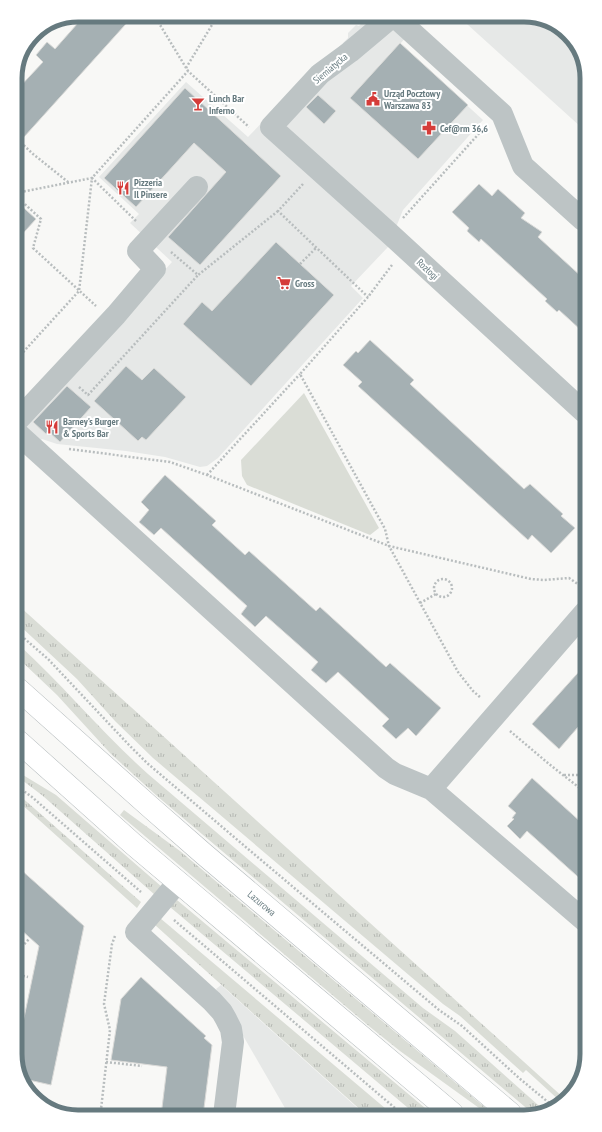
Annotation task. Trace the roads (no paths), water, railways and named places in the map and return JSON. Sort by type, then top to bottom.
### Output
[{"type":"main road","name":"Lazurowa","points":[[22,693],[183,835],[508,1110]]},
{"type":"main road","points":[[22,745],[132,844],[448,1110]]},
{"type":"street","name":"Siemiatycka","points":[[271,127],[320,74],[350,52],[386,22]]},
{"type":"street","points":[[402,22],[499,110],[524,166],[580,217]]},
{"type":"street","name":"Rozłogi","points":[[271,127],[580,408]]},
{"type":"street","points":[[22,416],[155,269],[138,251],[198,186]]},
{"type":"street","points":[[22,438],[386,768],[395,774],[431,789],[580,917]]},
{"type":"street","points":[[431,789],[580,618]]},
{"type":"street","points":[[178,882],[136,932],[212,1001],[222,1012],[231,1029],[233,1042],[225,1110]]},
{"type":"place","name":"Urząd Pocztowy Warszawa 83","points":[[373,99]]},
{"type":"place","name":"Lunch Bar Inferno","points":[[198,104]]},
{"type":"place","name":"Cef@rm 36,6","points":[[429,128]]},
{"type":"place","name":"Pizzeria Il Pinsere","points":[[123,188]]},
{"type":"place","name":"Gross","points":[[284,283]]},
{"type":"place","name":"Barney's Burger & Sports Bar","points":[[52,427]]}]
